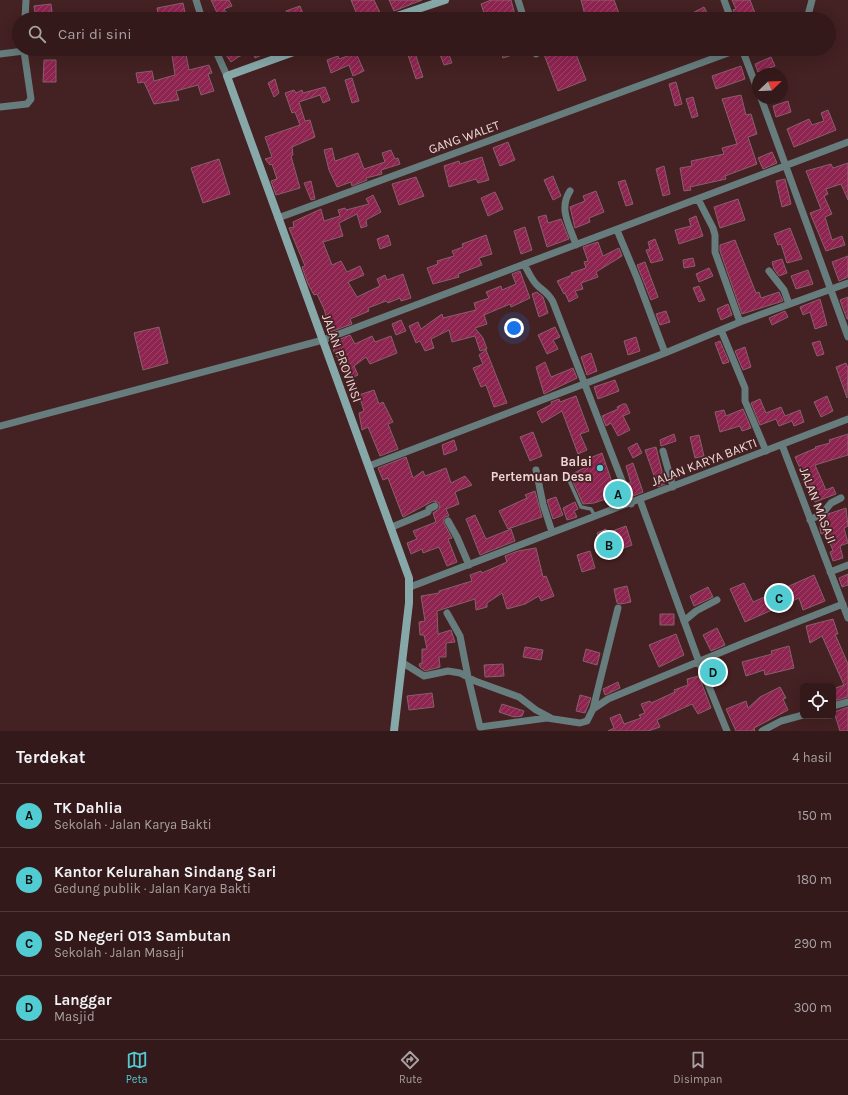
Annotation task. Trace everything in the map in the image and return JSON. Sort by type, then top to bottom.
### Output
[{"type":"main road","points":[[409,12],[445,0]]},
{"type":"main road","points":[[228,79],[285,56]]},
{"type":"main road","name":"JALAN PROVINSI","points":[[228,79],[407,571],[410,587],[403,663],[394,731]]},
{"type":"street","points":[[25,12],[26,0]]},
{"type":"street","points":[[196,0],[200,12]]},
{"type":"street","points":[[518,0],[522,12]]},
{"type":"street","points":[[724,0],[728,12]]},
{"type":"street","points":[[809,12],[812,0]]},
{"type":"street","points":[[0,54],[12,52]]},
{"type":"street","points":[[0,107],[27,104],[31,99],[25,56]]},
{"type":"street","points":[[218,56],[228,79]]},
{"type":"street","name":"GANG WALET","points":[[278,218],[719,56]]},
{"type":"street","points":[[745,56],[752,75]]},
{"type":"street","points":[[763,104],[848,337]]},
{"type":"street","points":[[0,426],[322,340],[848,142]]},
{"type":"street","points":[[570,191],[565,198],[564,209],[576,245]]},
{"type":"street","points":[[698,199],[715,235],[715,252],[740,322]]},
{"type":"street","points":[[617,230],[638,278],[665,353]]},
{"type":"street","points":[[524,264],[538,286],[548,293],[553,302],[631,504]]},
{"type":"street","points":[[769,271],[784,290],[789,304]]},
{"type":"street","points":[[368,466],[665,353],[740,322],[848,283]]},
{"type":"street","points":[[721,330],[745,388],[744,401],[766,451]]},
{"type":"street","name":"JALAN KARYA BAKTI","points":[[410,587],[552,532],[631,504],[673,486],[848,419]]},
{"type":"street","name":"JALAN MASAJI","points":[[782,445],[848,618]]},
{"type":"street","points":[[663,451],[673,486]]},
{"type":"street","points":[[536,470],[543,504],[552,532]]},
{"type":"street","points":[[810,520],[823,513],[831,503],[841,498]]},
{"type":"street","points":[[640,500],[699,662],[727,731]]},
{"type":"street","points":[[392,527],[428,512],[429,509],[435,506]]},
{"type":"street","points":[[448,521],[457,537],[469,565]]},
{"type":"street","points":[[830,572],[848,566]]},
{"type":"street","points":[[684,620],[696,610],[717,600]]},
{"type":"street","points":[[593,709],[608,699],[843,604]]},
{"type":"street","points":[[447,613],[460,636],[468,678],[480,727],[551,718],[580,723],[589,719],[593,709],[618,608]]},
{"type":"street","points":[[403,663],[424,676],[448,671],[460,673],[468,678],[519,697],[536,710],[551,718]]},
{"type":"street","points":[[836,705],[848,702]]},
{"type":"street","points":[[762,731],[781,721],[800,716]]},
{"type":"lane","points":[[567,476],[581,507],[591,509],[595,517]]},
{"type":"building","points":[[211,0],[229,0],[232,6],[224,9],[226,12],[217,12]]},
{"type":"building","points":[[351,0],[374,0],[380,12],[369,12],[356,12]]},
{"type":"building","points":[[389,0],[422,0],[394,11]]},
{"type":"building","points":[[491,0],[511,0],[514,12],[484,12],[481,4]]},
{"type":"building","points":[[581,0],[614,0],[618,12],[584,12]]},
{"type":"building","points":[[732,0],[750,0],[755,12],[734,12],[733,10],[736,9]]},
{"type":"building","points":[[183,3],[185,12],[158,12],[157,8]]},
{"type":"building","points":[[51,4],[52,12],[35,12],[34,6]]},
{"type":"building","points":[[300,6],[302,12],[286,12]]},
{"type":"building","points":[[704,7],[706,12],[694,12]]},
{"type":"building","points":[[172,56],[186,56],[189,70],[209,65],[212,73],[208,74],[214,91],[201,95],[198,85],[176,91],[179,100],[154,104],[144,82],[138,83],[136,73],[152,71],[154,81],[175,75]]},
{"type":"building","points":[[227,56],[240,56],[238,57],[231,62]]},
{"type":"building","points":[[338,56],[339,59],[348,56],[357,56],[364,71],[353,76],[349,65],[331,73],[327,60]]},
{"type":"building","points":[[408,56],[416,56],[423,77],[416,79]]},
{"type":"building","points":[[441,56],[450,56],[452,63],[444,65]]},
{"type":"building","points":[[545,56],[577,56],[586,80],[558,91]]},
{"type":"building","points":[[771,57],[775,66],[769,68],[756,68],[755,64]]},
{"type":"building","points":[[44,60],[56,60],[56,82],[43,82]]},
{"type":"building","points":[[741,66],[745,79],[716,89],[712,76]]},
{"type":"building","points":[[352,78],[359,101],[352,103],[345,80]]},
{"type":"building","points":[[275,79],[279,93],[274,97],[268,83]]},
{"type":"building","points":[[676,82],[682,104],[675,106],[669,84]]},
{"type":"building","points":[[325,87],[330,100],[323,103],[320,95],[299,102],[305,121],[310,120],[315,137],[292,147],[293,155],[291,156],[300,188],[276,195],[271,181],[277,179],[272,164],[270,165],[265,159],[272,157],[265,137],[300,125],[295,112],[292,113],[285,93],[294,90],[296,93],[302,90],[303,93]]},
{"type":"building","points":[[741,95],[746,115],[751,114],[757,134],[748,137],[757,164],[725,176],[726,179],[690,187],[691,190],[684,191],[680,168],[692,166],[691,161],[724,154],[722,148],[737,144],[722,99]]},
{"type":"building","points":[[693,97],[698,116],[692,118],[686,99]]},
{"type":"building","points":[[788,101],[791,112],[776,117],[773,106],[788,104]]},
{"type":"building","points":[[828,110],[836,130],[794,147],[787,129],[809,119],[812,125],[824,121],[821,113]]},
{"type":"building","points":[[508,142],[515,160],[500,166],[493,148]]},
{"type":"building","points":[[332,148],[335,161],[358,153],[364,169],[385,162],[382,153],[391,150],[395,159],[398,158],[400,164],[381,170],[382,174],[366,178],[367,180],[352,186],[351,182],[337,187],[329,170],[324,150]]},
{"type":"building","points":[[772,152],[777,163],[763,169],[758,158]]},
{"type":"building","points":[[482,157],[489,180],[478,183],[476,179],[449,187],[444,166],[459,161],[460,164]]},
{"type":"building","points":[[219,159],[230,194],[203,203],[191,168]]},
{"type":"building","points":[[848,163],[848,200],[841,184],[826,189],[828,194],[824,196],[832,214],[825,217],[832,240],[842,236],[845,245],[826,251],[810,213],[821,209],[806,171],[831,164],[833,168]]},
{"type":"building","points":[[664,166],[670,194],[663,196],[656,169]]},
{"type":"building","points":[[553,176],[561,196],[553,200],[544,180]]},
{"type":"building","points":[[416,177],[424,196],[399,205],[392,184]]},
{"type":"building","points":[[785,179],[791,204],[782,207],[776,181]]},
{"type":"building","points":[[625,180],[633,204],[626,206],[618,182]]},
{"type":"building","points":[[311,181],[315,199],[311,200],[304,183]]},
{"type":"building","points":[[596,191],[604,212],[589,218],[590,222],[575,228],[570,207],[585,201],[583,196]]},
{"type":"building","points":[[495,192],[503,209],[488,216],[481,198]]},
{"type":"building","points":[[373,195],[381,212],[366,220],[367,226],[361,228],[357,214],[339,223],[343,236],[323,242],[332,265],[341,261],[347,272],[360,266],[364,275],[348,282],[357,297],[380,286],[377,279],[385,275],[387,280],[403,274],[411,298],[401,301],[400,298],[388,303],[386,301],[368,308],[369,311],[350,319],[352,324],[330,332],[324,317],[326,316],[324,309],[317,294],[314,295],[308,284],[302,267],[305,266],[289,228],[294,227],[293,222],[321,209],[324,221],[340,216],[338,210],[345,208],[346,210],[369,204],[366,199]]},
{"type":"building","points":[[738,199],[745,220],[720,228],[714,207]]},
{"type":"building","points":[[546,215],[548,223],[561,219],[569,239],[547,247],[538,217]]},
{"type":"building","points":[[696,216],[703,236],[679,244],[675,230],[691,226],[689,219]]},
{"type":"building","points":[[525,227],[532,250],[521,254],[514,231]]},
{"type":"building","points":[[790,228],[802,259],[787,263],[781,244],[778,245],[774,234]]},
{"type":"building","points":[[388,235],[391,245],[380,249],[377,239]]},
{"type":"building","points":[[486,235],[492,254],[479,258],[482,265],[458,274],[459,277],[433,284],[427,268],[438,264],[437,261],[454,256],[452,251],[463,247],[462,244]]},
{"type":"building","points":[[655,239],[663,260],[651,263],[646,250],[650,249],[648,242]]},
{"type":"building","points":[[735,240],[756,293],[759,292],[761,298],[779,292],[783,301],[742,314],[720,251],[720,245]]},
{"type":"building","points":[[598,242],[603,256],[619,248],[622,256],[596,272],[598,277],[581,283],[583,289],[575,291],[578,297],[569,302],[557,281],[572,275],[571,273],[586,268],[584,262],[588,261],[583,247]]},
{"type":"building","points":[[848,256],[848,277],[839,281],[832,262]]},
{"type":"building","points":[[693,258],[695,266],[684,268],[683,260]]},
{"type":"building","points":[[782,259],[787,273],[779,276],[774,269],[772,262]]},
{"type":"building","points":[[645,262],[658,297],[651,300],[637,265]]},
{"type":"building","points":[[709,268],[713,276],[699,282],[696,274]]},
{"type":"building","points":[[808,270],[813,284],[796,289],[791,276]]},
{"type":"building","points":[[520,271],[530,298],[511,307],[510,304],[484,315],[487,324],[475,328],[483,338],[487,349],[480,351],[475,336],[452,342],[449,330],[431,339],[434,348],[425,351],[420,341],[416,343],[409,326],[418,322],[421,329],[442,314],[443,318],[476,310],[474,303],[489,298],[486,292],[501,286],[502,290],[516,284],[512,274]]},
{"type":"building","points":[[699,286],[705,300],[699,302],[693,288]]},
{"type":"building","points":[[537,292],[543,297],[548,313],[539,317],[532,294]]},
{"type":"building","points":[[848,297],[848,319],[847,319],[840,300]]},
{"type":"building","points":[[820,299],[827,325],[815,329],[810,312],[803,315],[800,307]]},
{"type":"building","points":[[728,304],[732,315],[721,320],[717,309]]},
{"type":"building","points":[[666,311],[670,322],[660,325],[656,314]]},
{"type":"building","points":[[785,311],[788,317],[772,325],[769,318]]},
{"type":"building","points":[[401,320],[406,331],[396,335],[392,324]]},
{"type":"building","points":[[159,327],[168,363],[143,370],[134,333]]},
{"type":"building","points":[[555,327],[560,337],[553,340],[558,349],[547,354],[538,335]]},
{"type":"building","points":[[350,335],[355,344],[372,336],[375,342],[391,336],[397,353],[370,364],[366,357],[354,366],[358,375],[349,379],[347,370],[343,372],[340,364],[342,364],[334,352],[333,342]]},
{"type":"building","points":[[636,337],[640,351],[628,355],[624,341]]},
{"type":"building","points":[[720,341],[729,362],[723,364],[715,343]]},
{"type":"building","points":[[820,341],[824,354],[817,356],[812,343]]},
{"type":"building","points":[[745,347],[751,367],[743,370],[735,351]]},
{"type":"building","points":[[486,350],[507,403],[494,407],[486,385],[481,387],[473,368],[483,364],[479,355]]},
{"type":"building","points":[[591,353],[597,371],[587,375],[581,357]]},
{"type":"building","points":[[545,362],[551,377],[573,368],[577,378],[544,394],[536,367]]},
{"type":"building","points":[[846,363],[848,368],[847,398],[836,367]]},
{"type":"building","points":[[615,380],[619,391],[598,399],[594,387]]},
{"type":"building","points":[[374,390],[379,404],[383,402],[393,422],[388,424],[398,449],[380,456],[368,427],[362,430],[359,413],[364,411],[359,395]]},
{"type":"building","points":[[576,396],[589,431],[580,434],[587,450],[578,454],[562,411],[542,423],[537,412],[552,404],[551,402],[559,399],[560,402]]},
{"type":"building","points":[[827,396],[833,411],[821,417],[814,402]]},
{"type":"building","points":[[760,399],[766,413],[781,407],[785,416],[800,410],[804,422],[794,426],[792,421],[779,426],[776,419],[760,425],[751,403]]},
{"type":"building","points":[[626,404],[630,413],[623,416],[630,430],[618,436],[611,423],[606,426],[602,416],[618,409],[617,407]]},
{"type":"building","points":[[743,409],[751,428],[742,431],[740,426],[720,432],[715,412],[724,410],[726,416]]},
{"type":"building","points":[[533,432],[542,456],[530,461],[520,437]]},
{"type":"building","points":[[674,434],[676,441],[661,446],[660,440]]},
{"type":"building","points":[[848,434],[848,455],[815,465],[826,490],[833,487],[836,494],[815,502],[795,457],[816,448],[815,447],[830,443],[829,440]]},
{"type":"building","points":[[699,435],[704,456],[695,458],[690,437]]},
{"type":"building","points":[[454,440],[457,450],[444,455],[442,445]]},
{"type":"building","points":[[637,443],[642,453],[633,458],[628,448]]},
{"type":"building","points":[[656,447],[665,484],[658,487],[645,450]]},
{"type":"building","points":[[602,453],[614,488],[619,487],[624,499],[617,502],[615,496],[594,503],[583,504],[570,475],[592,464],[590,458]]},
{"type":"building","points":[[406,457],[413,478],[423,471],[425,476],[446,468],[451,483],[465,476],[472,485],[455,492],[459,504],[446,509],[449,516],[445,517],[443,521],[452,538],[448,539],[457,562],[447,566],[439,547],[423,553],[422,549],[411,554],[407,543],[417,539],[413,531],[436,522],[433,513],[439,509],[440,506],[438,502],[433,501],[403,517],[388,478],[383,480],[378,468]]},
{"type":"building","points":[[633,463],[643,492],[633,496],[628,483],[631,483],[626,466]]},
{"type":"building","points":[[535,491],[542,517],[508,529],[499,511],[527,498],[525,495]]},
{"type":"building","points":[[556,497],[563,515],[553,519],[547,500]]},
{"type":"building","points":[[575,502],[578,509],[574,511],[577,517],[567,520],[563,508]]},
{"type":"building","points":[[846,508],[848,526],[844,528],[848,543],[840,546],[843,558],[833,561],[830,552],[833,551],[826,532],[821,534],[819,521],[826,518],[828,514]]},
{"type":"building","points":[[475,515],[486,539],[511,529],[515,541],[480,555],[466,519]]},
{"type":"building","points":[[626,526],[632,545],[618,550],[619,553],[605,558],[597,533],[606,529],[607,533]]},
{"type":"building","points":[[536,548],[543,577],[546,576],[554,596],[541,601],[539,596],[525,604],[507,609],[502,593],[487,603],[487,607],[476,610],[475,599],[437,611],[438,634],[451,630],[455,642],[446,643],[446,657],[439,657],[440,667],[425,671],[420,667],[419,664],[422,663],[422,649],[427,649],[424,635],[420,635],[419,622],[425,621],[421,596],[439,593],[439,591],[472,581],[470,575],[481,571],[482,573],[507,562],[505,556],[518,551]]},
{"type":"building","points":[[590,551],[595,568],[582,572],[577,555]]},
{"type":"building","points":[[848,574],[848,585],[842,587],[839,578]]},
{"type":"building","points":[[814,575],[825,601],[803,610],[799,598],[745,622],[730,589],[744,583],[753,602]]},
{"type":"building","points":[[627,586],[631,602],[621,604],[617,603],[614,589]]},
{"type":"building","points":[[708,587],[713,597],[694,606],[690,596]]},
{"type":"building","points":[[660,614],[674,614],[674,625],[660,625]]},
{"type":"building","points":[[833,619],[838,634],[835,634],[848,664],[848,697],[836,700],[836,688],[844,685],[822,636],[810,643],[806,626]]},
{"type":"building","points":[[717,628],[725,645],[711,651],[703,635]]},
{"type":"building","points":[[676,634],[684,655],[659,667],[649,645]]},
{"type":"building","points":[[789,646],[794,668],[765,675],[764,670],[746,676],[742,662],[772,654],[771,651]]},
{"type":"building","points":[[525,647],[543,650],[541,660],[523,657]]},
{"type":"building","points":[[586,649],[600,653],[597,665],[583,661]]},
{"type":"building","points":[[503,664],[504,676],[485,677],[484,665]]},
{"type":"building","points":[[716,664],[723,681],[714,686],[707,668]]},
{"type":"building","points":[[699,676],[711,708],[698,714],[692,704],[657,720],[660,727],[648,731],[608,731],[614,728],[610,718],[620,714],[624,724],[641,718],[639,715],[645,713],[641,704],[650,701],[651,703],[675,692],[674,690],[688,685],[687,679]]},
{"type":"building","points":[[618,682],[620,688],[605,695],[603,689]]},
{"type":"building","points":[[780,687],[786,698],[783,699],[788,710],[754,728],[755,731],[736,731],[726,709],[746,701],[748,708],[760,697]]},
{"type":"building","points":[[432,693],[434,707],[409,710],[407,696]]},
{"type":"building","points":[[580,695],[591,698],[585,713],[576,711]]},
{"type":"building","points":[[502,704],[524,711],[522,716],[514,717],[499,712]]},
{"type":"building","points":[[848,707],[848,731],[840,731],[836,718],[836,711]]},
{"type":"place","name":"Balai Pertemuan Desa","points":[[600,468]]},
{"type":"place","name":"TK Dahlia","points":[[618,494]]},
{"type":"place","name":"Kantor Kelurahan Sindang Sari","points":[[609,545]]},
{"type":"place","name":"SD Negeri 013 Sambutan","points":[[779,598]]},
{"type":"place","name":"Langgar","points":[[713,672]]}]
